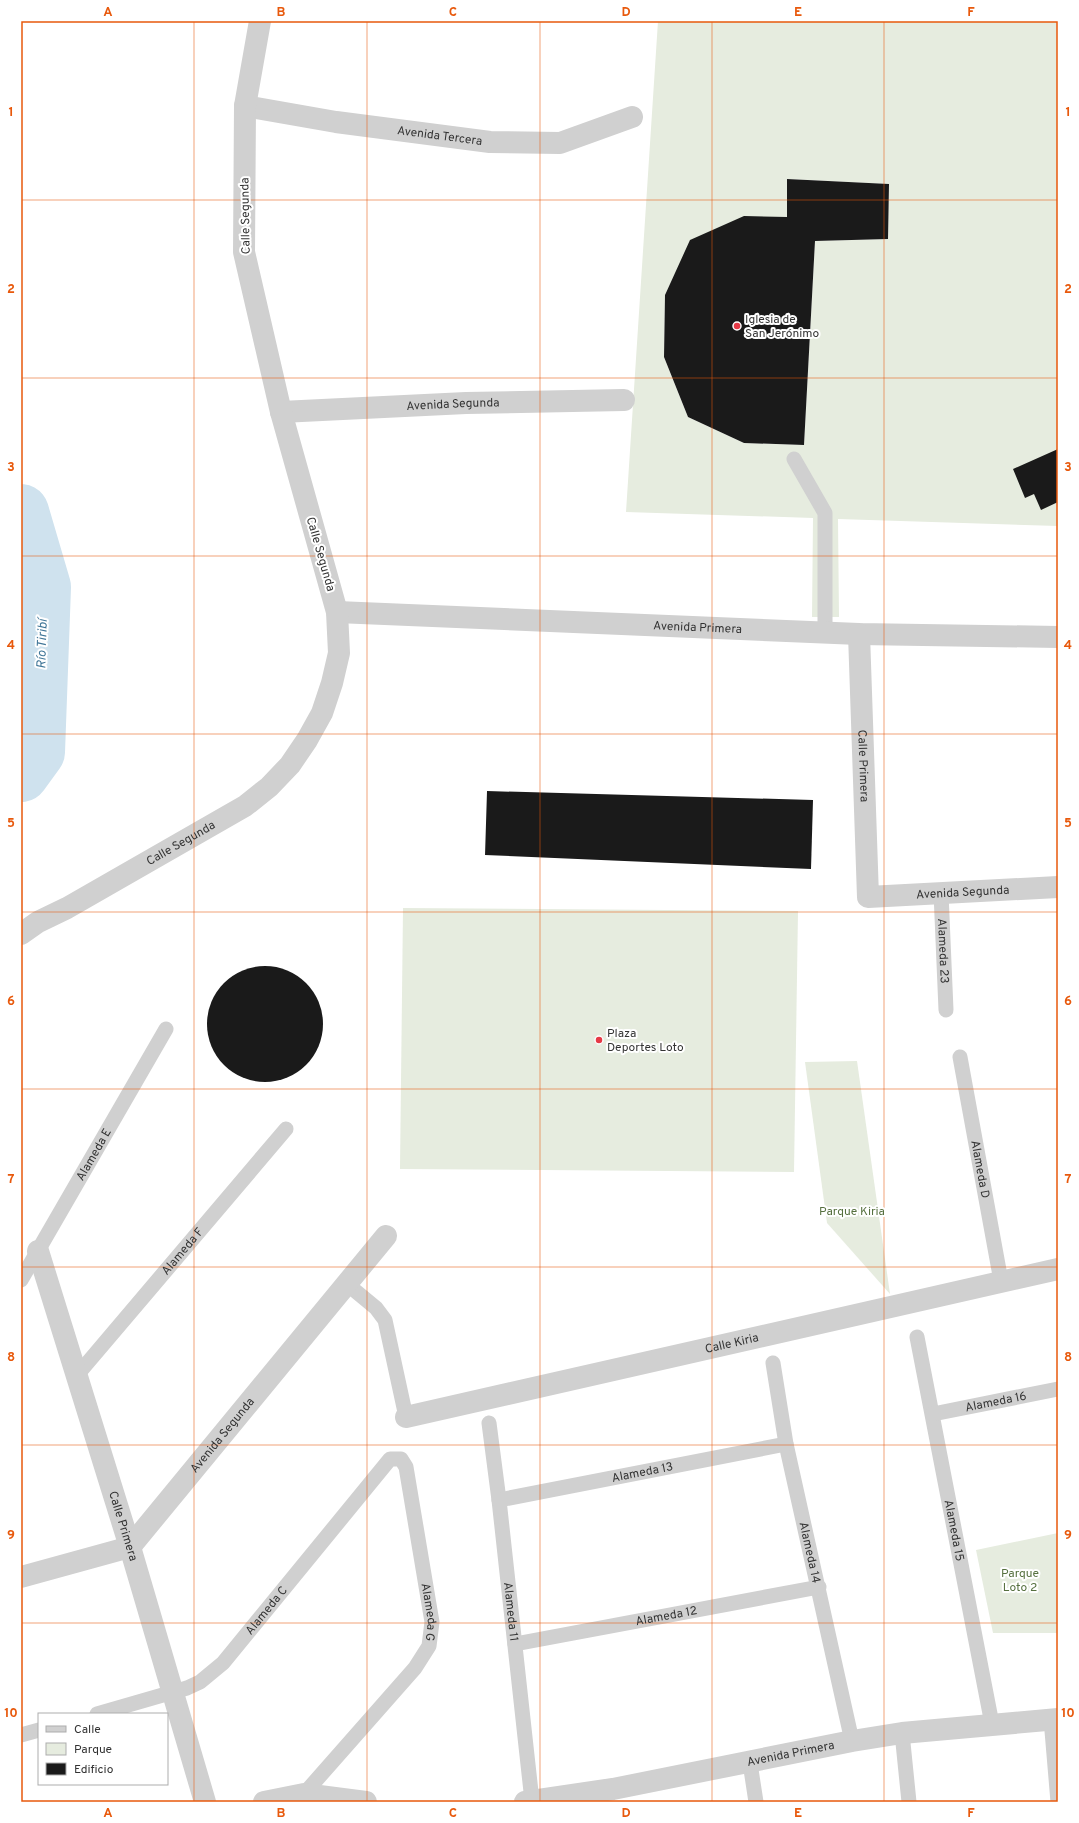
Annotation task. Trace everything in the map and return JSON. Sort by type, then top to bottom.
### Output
[{"type":"street","name":"Calle Segunda","points":[[21,934],[38,922],[67,908],[220,822],[245,806],[269,787],[290,765],[307,740],[322,713],[332,683],[339,652],[337,612],[281,412],[244,252],[245,106],[260,21]]},
{"type":"street","name":"Avenida Tercera","points":[[245,106],[336,122],[490,142],[560,143],[632,117]]},
{"type":"street","name":"Avenida Segunda","points":[[281,412],[466,403],[624,400]]},
{"type":"street","name":"Avenida Primera","points":[[337,612],[825,633],[1058,637]]},
{"type":"street","name":"Calle Primera","points":[[860,634],[868,898]]},
{"type":"street","name":"Avenida Segunda","points":[[868,898],[1058,887]]},
{"type":"street","name":"Avenida Segunda","points":[[130,1547],[386,1236]]},
{"type":"street","name":"Calle Primera","points":[[38,1251],[78,1374],[205,1802]]},
{"type":"street","name":"Calle Kiria","points":[[406,1417],[1058,1269]]},
{"type":"street","points":[[21,1578],[130,1547]]},
{"type":"street","name":"Avenida Primera","points":[[529,1801],[614,1795],[852,1741],[902,1733],[1054,1719]]},
{"type":"street","points":[[264,1802],[304,1794],[366,1802]]},
{"type":"lane","points":[[794,459],[825,513],[825,633]]},
{"type":"lane","name":"Alameda 23","points":[[941,893],[946,1010]]},
{"type":"lane","name":"Alameda E","points":[[21,1280],[166,1029]]},
{"type":"lane","name":"Alameda D","points":[[960,1057],[1001,1281]]},
{"type":"lane","name":"Alameda F","points":[[78,1374],[286,1129]]},
{"type":"lane","points":[[347,1284],[376,1308],[385,1320],[406,1417]]},
{"type":"lane","name":"Alameda 15","points":[[917,1336],[992,1724]]},
{"type":"lane","name":"Alameda 14","points":[[773,1363],[786,1444],[852,1741]]},
{"type":"lane","name":"Alameda 16","points":[[933,1414],[1058,1389]]},
{"type":"lane","name":"Alameda 11","points":[[489,1424],[515,1644],[529,1801]]},
{"type":"lane","name":"Alameda 13","points":[[499,1500],[786,1444]]},
{"type":"lane","name":"Alameda C","points":[[101,1713],[173,1693],[200,1682],[222,1663],[390,1460],[401,1459]]},
{"type":"lane","name":"Alameda G","points":[[304,1794],[416,1668],[429,1646],[432,1634],[432,1622],[406,1467],[401,1459]]},
{"type":"lane","name":"Alameda 12","points":[[515,1644],[819,1587]]},
{"type":"lane","points":[[1054,1719],[1058,1802]]},
{"type":"lane","points":[[21,1735],[38,1730]]},
{"type":"lane","points":[[902,1733],[909,1802]]},
{"type":"lane","points":[[750,1763],[756,1802]]},
{"type":"green space","points":[[658,21],[1058,21],[1058,526],[838,519],[839,617],[812,617],[813,518],[626,512]],"holes":[[[788,179],[889,184],[887,239],[815,241],[804,445],[744,443],[688,417],[664,357],[665,295],[691,240],[787,217]]]},
{"type":"green space","name":"Plaza Deportes Loto","points":[[403,908],[798,911],[794,1172],[400,1169]]},
{"type":"green space","name":"Parque Kiria","points":[[857,1061],[890,1294],[827,1223],[805,1062]]},
{"type":"green space","name":"Parque Loto 2","points":[[1058,1533],[1058,1633],[993,1633],[976,1550]]},
{"type":"building","name":"Iglesia de San Jerónimo","points":[[787,179],[889,184],[888,239],[815,241],[804,445],[744,443],[688,417],[664,357],[665,295],[690,240],[744,216],[787,217]]},
{"type":"building","points":[[1058,449],[1058,502],[1041,510],[1034,494],[1025,498],[1013,469]]},
{"type":"building","points":[[487,791],[813,800],[811,869],[485,855]]},
{"type":"building","points":[[265,966],[276,967],[287,971],[306,983],[318,1002],[322,1013],[322,1035],[318,1046],[306,1065],[287,1077],[276,1081],[265,1082],[254,1081],[243,1077],[224,1065],[212,1046],[208,1035],[207,1024],[208,1013],[212,1002],[224,983],[243,971],[254,967]]},
{"type":"waterway","name":"Río Tiribí","points":[[21,512],[43,587],[37,752],[21,774]]},
{"type":"place","name":"Iglesia de San Jerónimo","points":[[737,326]]},
{"type":"place","name":"Plaza Deportes Loto","points":[[599,1040]]}]
